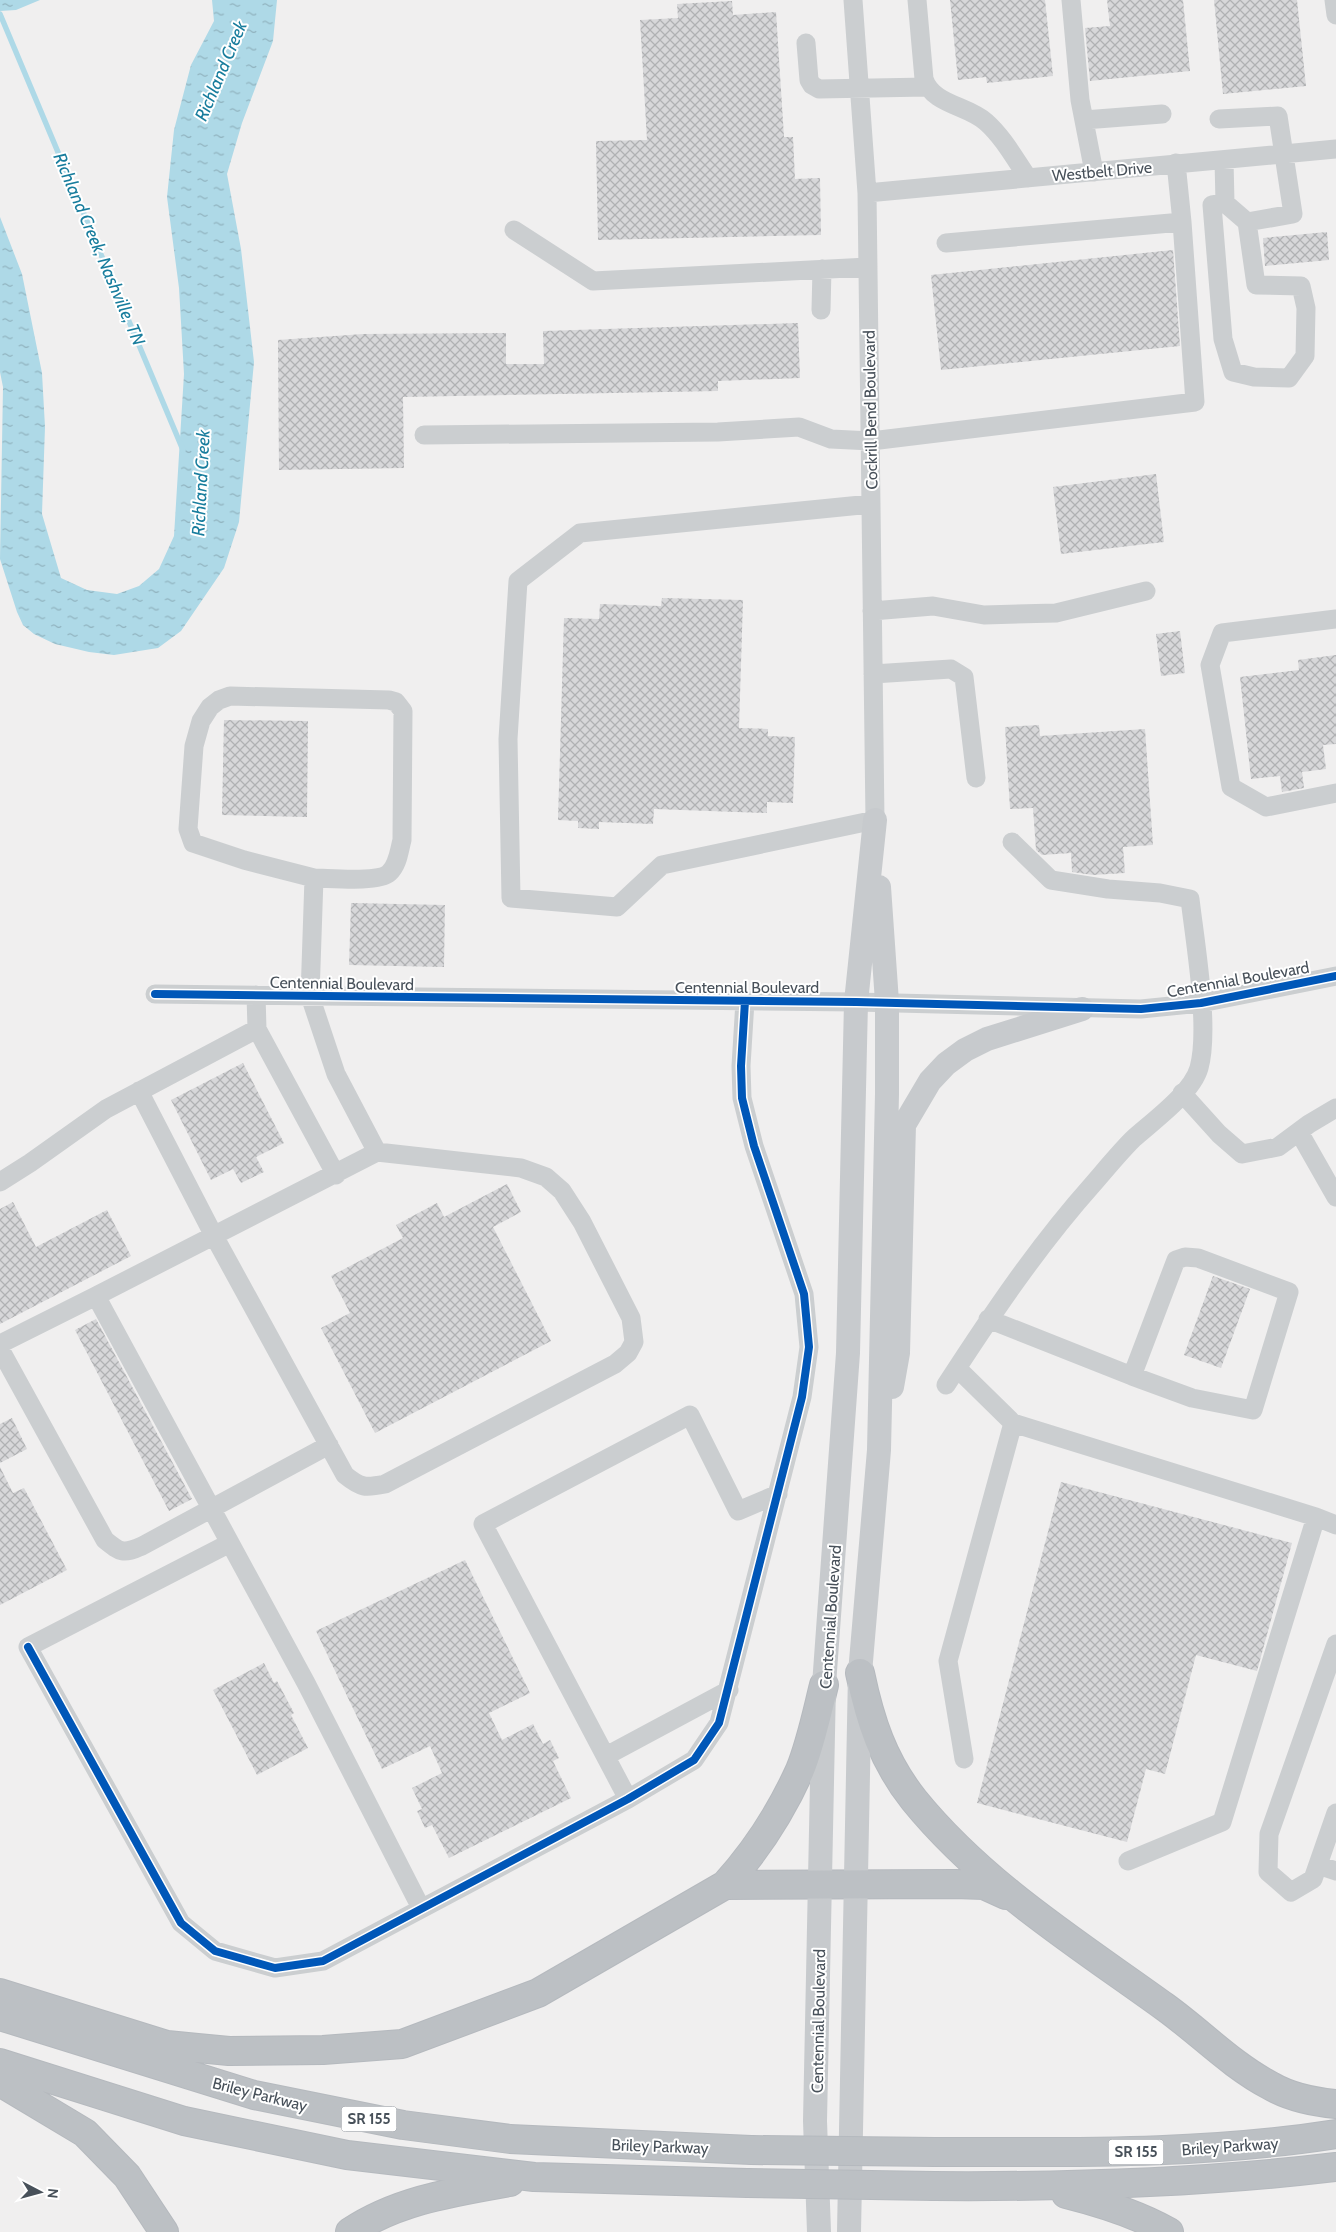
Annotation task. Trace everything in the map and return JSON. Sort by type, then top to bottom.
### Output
[{"type":"highway","points":[[860,1673],[870,1720],[887,1759],[914,1800],[948,1836],[1018,1901],[1168,2009],[1235,2064],[1272,2087],[1315,2102],[1336,2104]]},
{"type":"highway","points":[[0,1993],[168,2044],[229,2051],[323,2050],[402,2044],[538,1993],[725,1885],[744,1864],[766,1833],[800,1769],[824,1685]]},
{"type":"highway","points":[[725,1885],[984,1885],[1018,1901]]},
{"type":"highway","name":"Briley Parkway","points":[[0,2016],[254,2095],[403,2126],[510,2139],[751,2150],[1149,2152],[1281,2143],[1336,2134]]},
{"type":"highway","name":"Briley Parkway","points":[[0,2063],[184,2121],[347,2155],[534,2177],[747,2183],[1040,2187],[1270,2175],[1336,2167]]},
{"type":"highway","points":[[0,2082],[85,2133],[127,2176],[164,2232]]},
{"type":"highway","points":[[350,2232],[365,2222],[425,2198],[534,2177]]},
{"type":"highway","points":[[1040,2187],[1103,2204],[1150,2221],[1169,2232]]},
{"type":"main road","name":"Centennial Boulevard","points":[[819,2232],[815,2121],[824,1685],[848,1353],[856,1002],[875,820]]},
{"type":"main road","name":"Centennial Boulevard","points":[[849,2232],[860,1673],[879,1450],[888,1094],[887,1002],[875,820]]},
{"type":"main road","points":[[879,1450],[898,1353],[904,1125],[930,1081],[946,1064],[965,1050],[987,1039],[1082,1009]]},
{"type":"street","name":"Cockrill Bend Boulevard","points":[[853,0],[867,193],[875,820]]},
{"type":"street","points":[[917,0],[927,87],[941,100],[985,122],[999,136],[1028,178]]},
{"type":"street","points":[[1071,0],[1080,100],[1094,172]]},
{"type":"street","points":[[1334,0],[1336,15]]},
{"type":"street","points":[[806,43],[809,80],[812,85],[819,89],[927,87]]},
{"type":"street","points":[[1084,120],[1162,114]]},
{"type":"street","points":[[1219,119],[1278,116],[1293,214],[1247,222]]},
{"type":"street","name":"Westbelt Drive","points":[[867,193],[1336,148]]},
{"type":"street","points":[[1224,160],[1225,203],[1247,222],[1256,285],[1301,286],[1306,308],[1305,356],[1289,378],[1254,377],[1233,372],[1227,357],[1222,339],[1212,205],[1225,203]]},
{"type":"street","points":[[424,435],[718,432],[799,427],[831,439],[871,441],[1195,402],[1176,164]]},
{"type":"street","points":[[946,243],[1182,222]]},
{"type":"street","points":[[514,230],[593,281],[868,267]]},
{"type":"street","points":[[821,310],[822,269]]},
{"type":"street","points":[[871,504],[580,533],[518,581],[508,739],[511,898],[617,907],[662,865],[875,820]]},
{"type":"street","points":[[872,611],[933,606],[984,615],[1056,613],[1146,591]]},
{"type":"street","points":[[1336,618],[1222,633],[1210,666],[1231,787],[1266,807],[1336,793]]},
{"type":"street","points":[[873,674],[951,669],[964,678],[976,778]]},
{"type":"street","points":[[230,696],[389,700],[396,702],[403,711],[402,840],[397,861],[389,874],[379,878],[314,878],[244,860],[193,843],[188,829],[194,746],[201,720],[210,707],[219,700],[230,696]]},
{"type":"street","points":[[946,1385],[988,1319],[1052,1231],[1130,1142],[1190,1086],[1199,1069],[1202,1052],[1201,1003],[1190,899],[1160,893],[1108,889],[1051,880],[1012,842]]},
{"type":"street","points":[[314,878],[310,996],[336,1074],[377,1152]]},
{"type":"street","name":"Centennial Boulevard","points":[[155,994],[746,1002],[887,1002],[1082,1009],[1141,1009],[1201,1003],[1336,976]]},
{"type":"street","points":[[256,995],[257,1029],[336,1174]]},
{"type":"street","points":[[230,1543],[28,1647],[182,1923],[215,1951],[275,1968],[323,1961],[628,1799],[694,1760],[719,1724],[729,1690],[743,1625],[802,1398],[809,1347],[808,1319],[804,1294],[754,1146],[744,1106],[741,1066],[746,1002]]},
{"type":"street","points":[[0,1182],[30,1164],[106,1109],[257,1029]]},
{"type":"street","points":[[0,1344],[214,1234],[336,1174],[377,1152],[521,1168],[546,1177],[562,1191],[582,1222],[631,1318],[634,1342],[628,1353],[615,1364],[385,1484],[370,1487],[359,1486],[345,1475],[214,1234],[139,1091]]},
{"type":"street","points":[[1182,1093],[1219,1134],[1242,1154],[1278,1148],[1336,1108]]},
{"type":"street","points":[[1299,1132],[1336,1197]]},
{"type":"street","points":[[988,1319],[1132,1376],[1192,1398],[1253,1410],[1289,1292],[1198,1258],[1185,1256],[1176,1260],[1132,1376]]},
{"type":"street","points":[[96,1296],[212,1508],[349,1766],[421,1908]]},
{"type":"street","points":[[0,1349],[105,1540],[118,1550],[127,1552],[142,1546],[329,1445]]},
{"type":"street","points":[[957,1368],[1013,1423],[1316,1517],[1336,1525]]},
{"type":"street","points":[[628,1799],[532,1621],[483,1524],[690,1415],[738,1511],[778,1494]]},
{"type":"street","points":[[964,1759],[948,1662],[1013,1423]]},
{"type":"street","points":[[1128,1861],[1222,1822],[1316,1517]]},
{"type":"street","points":[[1336,1644],[1269,1834],[1268,1872],[1291,1892],[1313,1879],[1336,1813]]},
{"type":"street","points":[[606,1756],[729,1690]]},
{"type":"street","points":[[1318,1865],[1336,1871]]},
{"type":"water","points":[[0,0],[40,0],[16,10],[0,11]]},
{"type":"water","name":"Richland Creek","points":[[212,0],[277,0],[273,41],[242,123],[227,174],[241,249],[254,362],[239,522],[224,568],[181,631],[158,648],[114,655],[89,652],[55,644],[34,634],[23,625],[0,559],[3,387],[0,372],[0,217],[22,274],[42,373],[45,427],[42,514],[61,578],[87,590],[117,594],[139,586],[159,569],[174,536],[184,374],[179,288],[167,197],[174,130],[191,65],[214,21]]},
{"type":"building","points":[[950,0],[1045,0],[1053,76],[987,83],[986,77],[958,80]]},
{"type":"building","points":[[1107,0],[1183,0],[1190,71],[1090,81],[1085,28],[1110,26]]},
{"type":"building","points":[[1214,0],[1297,0],[1306,86],[1223,94]]},
{"type":"building","points":[[732,1],[733,15],[776,12],[784,137],[793,137],[795,179],[820,178],[821,235],[598,240],[596,141],[647,140],[640,20],[678,18],[677,4]]},
{"type":"building","points":[[1327,232],[1329,260],[1265,266],[1263,238]]},
{"type":"building","points":[[1173,250],[1180,346],[941,370],[931,275]]},
{"type":"building","points":[[798,323],[800,378],[718,381],[718,391],[403,397],[404,468],[279,470],[278,340],[363,334],[506,333],[506,364],[544,364],[543,331]]},
{"type":"building","points":[[1156,474],[1164,542],[1061,554],[1053,487]]},
{"type":"building","points":[[662,598],[743,600],[739,728],[768,729],[768,736],[795,737],[793,803],[767,802],[767,813],[654,809],[653,824],[599,822],[599,829],[578,828],[578,821],[558,820],[564,618],[599,619],[600,604],[661,606]]},
{"type":"building","points":[[1180,631],[1185,673],[1161,676],[1156,634]]},
{"type":"building","points":[[1336,655],[1336,744],[1323,745],[1326,769],[1302,772],[1304,788],[1282,792],[1280,776],[1251,779],[1240,677],[1299,670],[1298,660]]},
{"type":"building","points":[[224,720],[308,721],[307,817],[222,815]]},
{"type":"building","points":[[1039,725],[1040,736],[1145,729],[1153,845],[1123,847],[1125,873],[1093,875],[1072,872],[1071,853],[1042,855],[1036,850],[1033,808],[1010,809],[1005,727]]},
{"type":"building","points":[[351,903],[445,905],[444,967],[349,965]]},
{"type":"building","points":[[243,1063],[284,1143],[256,1157],[264,1172],[241,1183],[233,1169],[211,1180],[171,1100]]},
{"type":"building","points":[[507,1184],[521,1212],[493,1227],[551,1341],[375,1433],[321,1328],[350,1313],[331,1276],[403,1238],[396,1225],[437,1203],[444,1217]]},
{"type":"building","points":[[13,1202],[36,1247],[107,1210],[131,1256],[0,1324],[0,1209]]},
{"type":"building","points":[[1213,1276],[1250,1289],[1221,1368],[1184,1355]]},
{"type":"building","points":[[96,1319],[192,1499],[169,1511],[75,1330]]},
{"type":"building","points":[[12,1418],[27,1449],[0,1463],[0,1424]]},
{"type":"building","points":[[0,1467],[13,1493],[24,1488],[67,1570],[0,1605]]},
{"type":"building","points":[[1061,1482],[1292,1543],[1257,1671],[1196,1655],[1165,1774],[1146,1769],[1127,1842],[977,1803]]},
{"type":"building","points":[[465,1560],[530,1693],[489,1713],[502,1740],[533,1724],[543,1744],[550,1740],[559,1758],[553,1761],[571,1798],[449,1858],[432,1825],[425,1828],[417,1811],[422,1809],[412,1788],[442,1773],[430,1746],[382,1769],[316,1631]]},
{"type":"building","points":[[264,1663],[274,1683],[277,1681],[294,1713],[291,1715],[308,1748],[257,1775],[213,1690]]},
{"type":"waterway","name":"Richland Creek, Nashville, TN","points":[[0,14],[183,450]]},
{"type":"cycle path","points":[[155,994],[856,1002],[1141,1009],[1201,1003],[1336,976]]},
{"type":"cycle path","points":[[28,1647],[181,1923],[215,1951],[275,1968],[323,1961],[628,1799],[694,1760],[719,1723],[802,1397],[809,1347],[804,1294],[754,1146],[742,1098],[741,1066],[745,1001]]}]
